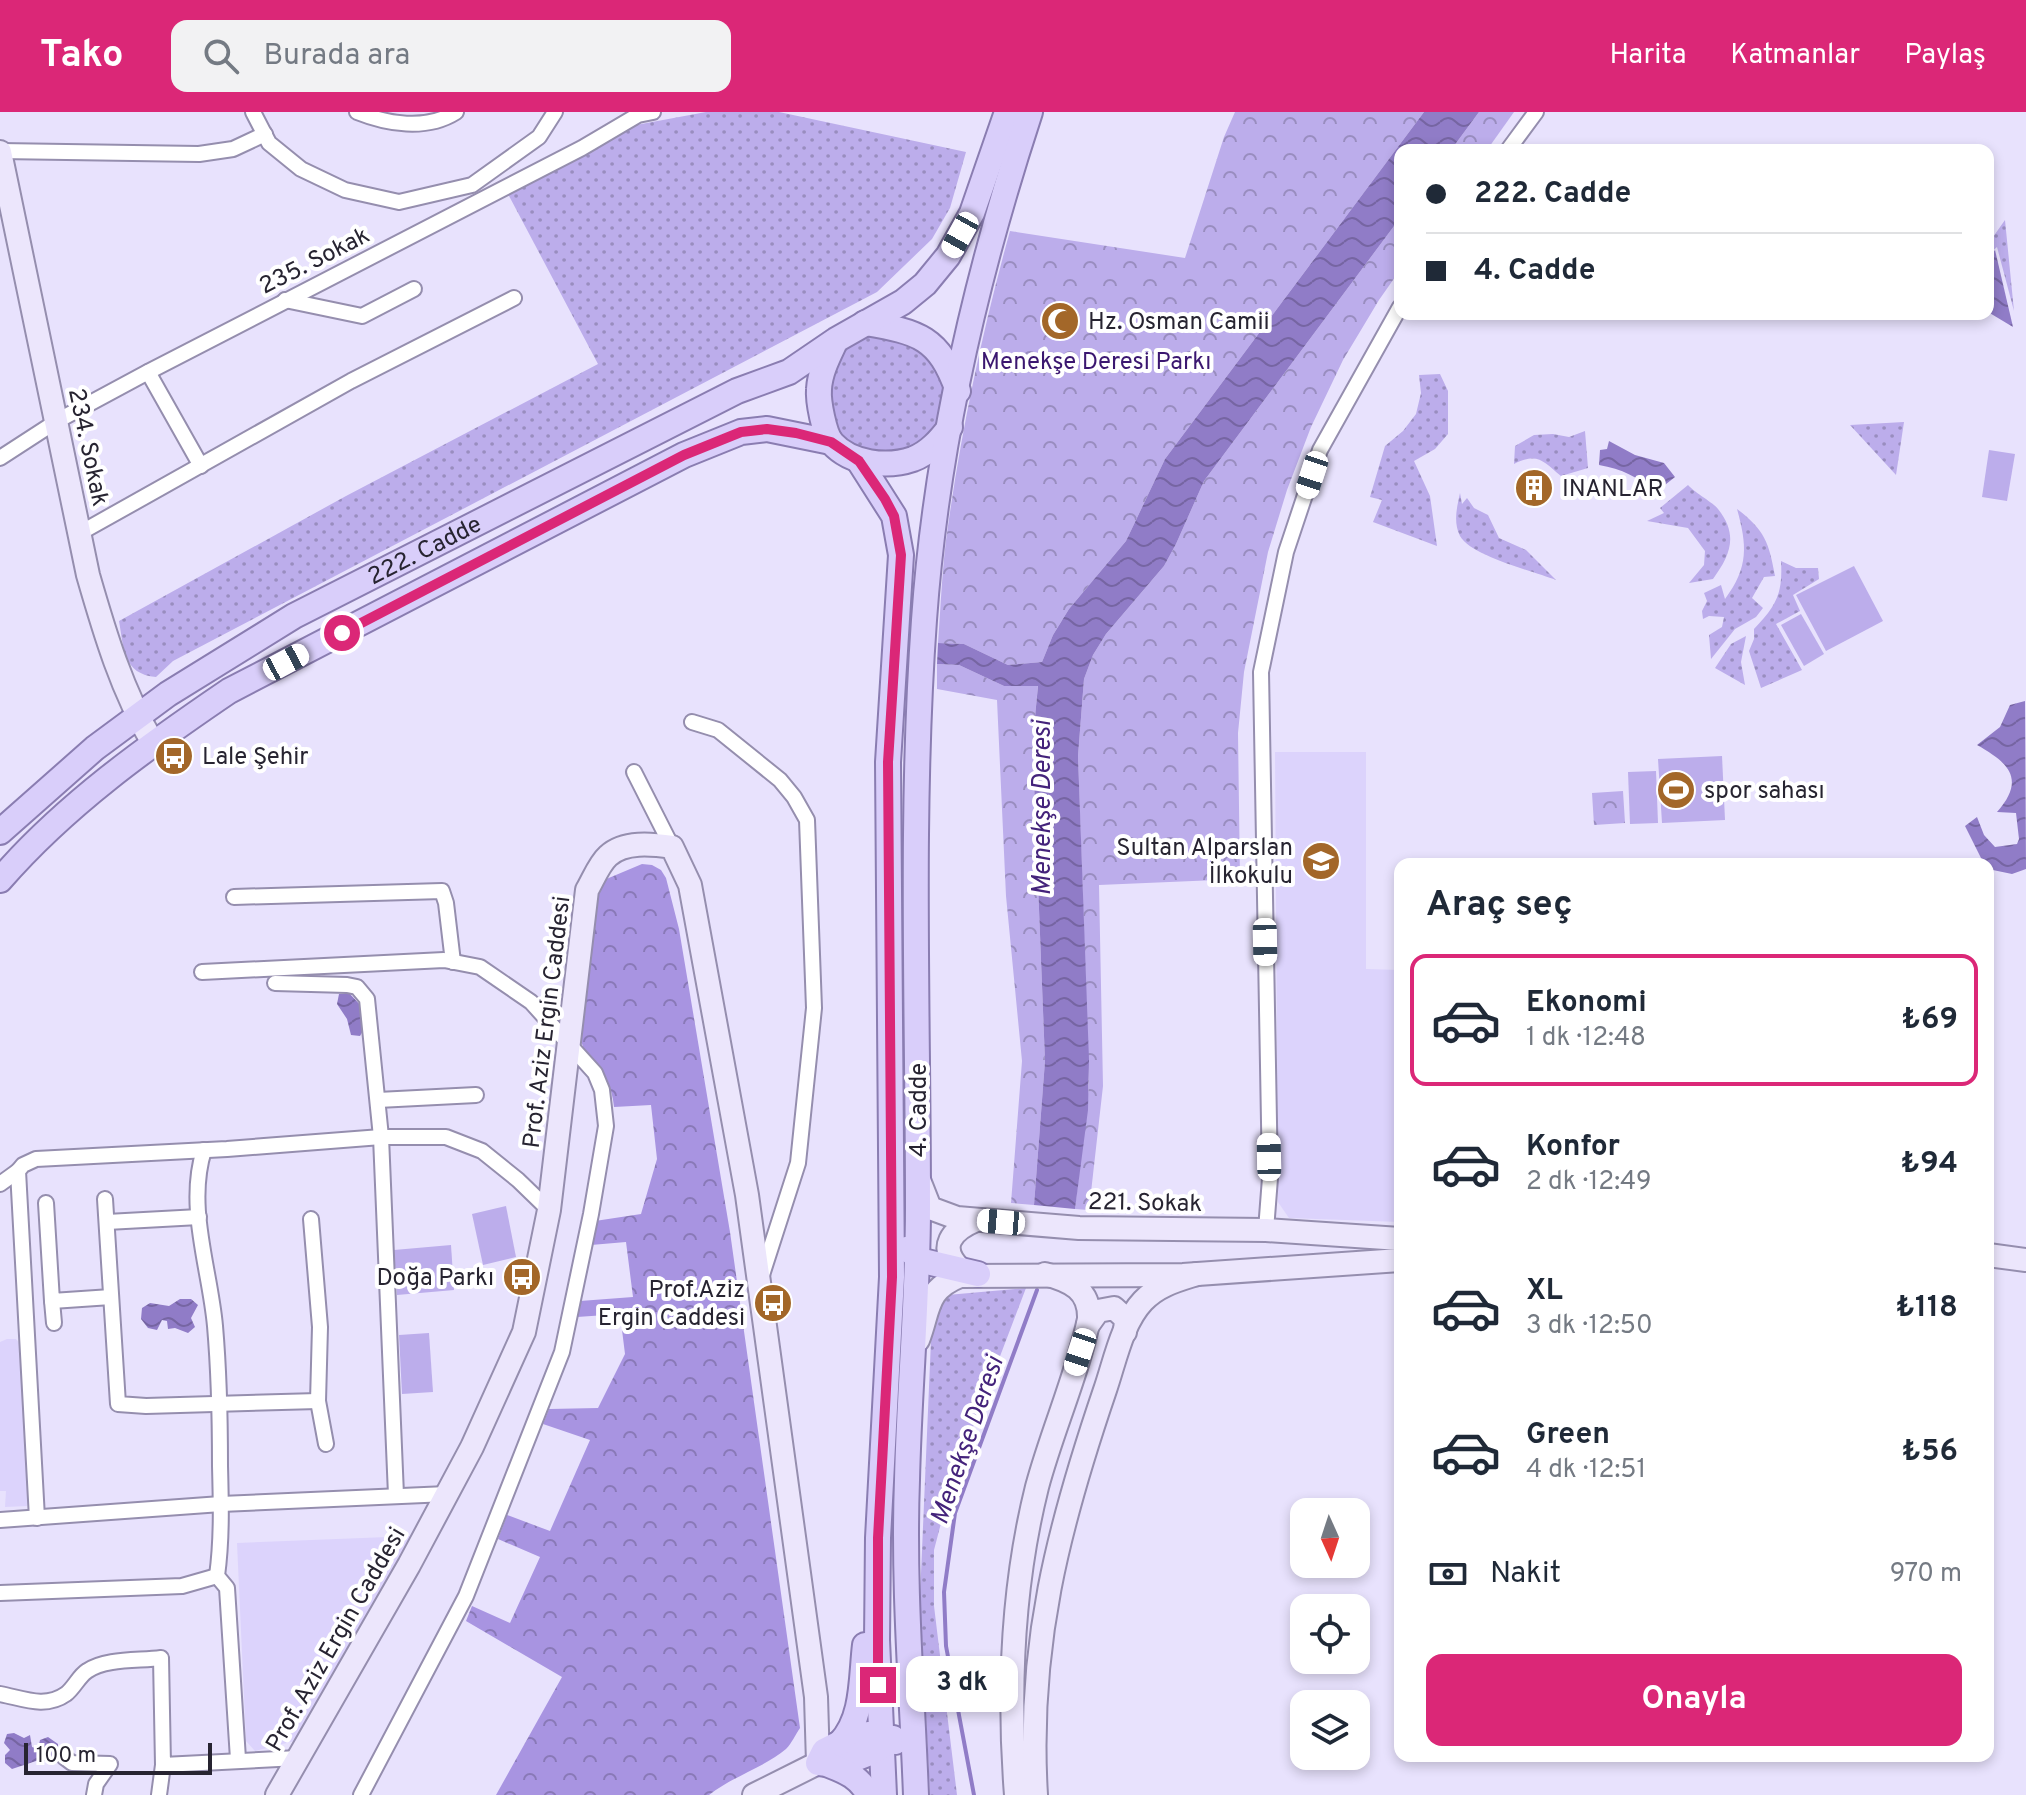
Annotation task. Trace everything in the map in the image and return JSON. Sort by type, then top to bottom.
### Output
[{"type":"main road","points":[[1007,112],[972,213],[948,256],[925,284],[903,302],[836,340],[823,368],[818,391],[831,442],[859,461],[892,464],[915,458],[935,445],[950,426],[997,213],[1030,112]]},
{"type":"main road","points":[[865,323],[916,334],[935,347],[949,365],[958,391]]},
{"type":"main road","name":"222. Cadde","points":[[0,832],[95,748],[168,694],[294,616],[737,391],[789,372],[836,340]]},
{"type":"main road","name":"4. Cadde","points":[[916,1795],[907,1479],[918,1259],[916,769],[924,621],[935,513],[950,426]]},
{"type":"main road","name":"222. Cadde","points":[[0,880],[87,796],[153,743],[229,691],[684,455],[741,432],[767,429],[831,442]]},
{"type":"main road","name":"4. Cadde","points":[[859,461],[894,516],[901,555],[888,762],[892,1277],[878,1555],[877,1640],[885,1740],[884,1795]]},
{"type":"main road","points":[[891,1156],[907,1249],[918,1259],[969,1271]]},
{"type":"main road","points":[[840,1743],[853,1725],[857,1713],[878,1555]]},
{"type":"main road","points":[[824,1764],[885,1740],[903,1725],[912,1701]]},
{"type":"main road","points":[[824,1764],[824,1751],[868,1734],[895,1742],[901,1758],[902,1795]]},
{"type":"main road","points":[[824,1764],[852,1774],[869,1795]]},
{"type":"street","points":[[253,112],[269,143],[301,169],[345,190],[399,202],[472,185],[539,137],[555,112]]},
{"type":"street","points":[[357,112],[382,122],[417,124],[456,112]]},
{"type":"street","name":"235. Sokak","points":[[0,458],[57,421],[148,372],[582,148],[638,115],[653,112]]},
{"type":"street","points":[[1512,144],[1536,112]]},
{"type":"street","points":[[0,152],[199,154],[233,149],[265,134]]},
{"type":"street","name":"234. Sokak","points":[[0,152],[88,575],[107,644],[137,717],[153,743]]},
{"type":"street","points":[[285,300],[362,316],[414,289]]},
{"type":"street","points":[[80,533],[351,381],[514,298]]},
{"type":"street","points":[[1266,1230],[1270,1178],[1261,672],[1286,552],[1320,450],[1394,318]]},
{"type":"street","points":[[148,372],[201,466]]},
{"type":"street","points":[[692,722],[718,730],[780,780],[807,820],[814,1008],[798,1163],[760,1279]]},
{"type":"street","points":[[634,772],[690,885],[760,1279],[824,1764],[754,1795]]},
{"type":"street","name":"Prof. Aziz Ergin Caddesi","points":[[277,1795],[447,1494],[472,1447],[524,1332],[549,1210],[587,890],[608,855],[633,845],[672,847]]},
{"type":"street","points":[[234,897],[442,891],[453,962]]},
{"type":"street","points":[[202,972],[453,962],[480,967],[531,1002],[595,1073],[602,1090],[606,1126],[562,1352],[466,1596],[361,1795]]},
{"type":"street","points":[[275,983],[347,985],[363,992],[370,1014],[381,1137],[396,1495]]},
{"type":"street","points":[[378,1100],[476,1095]]},
{"type":"street","points":[[0,1184],[23,1165],[36,1159],[381,1137],[446,1137],[482,1151],[549,1210]]},
{"type":"street","points":[[204,1150],[199,1167],[199,1217],[215,1323],[219,1404],[221,1542],[217,1576],[227,1588],[238,1759]]},
{"type":"street","points":[[18,1171],[37,1518]]},
{"type":"street","name":"221. Sokak","points":[[918,1171],[930,1208],[944,1215],[976,1220],[1137,1230],[1266,1230],[1394,1239]]},
{"type":"street","points":[[105,1199],[118,1404],[146,1406],[318,1401]]},
{"type":"street","points":[[46,1203],[54,1323]]},
{"type":"street","points":[[107,1222],[199,1217]]},
{"type":"street","points":[[311,1219],[320,1327],[318,1401],[326,1444]]},
{"type":"street","points":[[969,1271],[951,1257],[948,1249],[958,1227],[976,1220]]},
{"type":"street","points":[[1994,1256],[2026,1260]]},
{"type":"street","points":[[915,1349],[930,1298],[940,1285],[969,1271],[1197,1274],[1394,1260]]},
{"type":"street","points":[[1994,1270],[2026,1273]]},
{"type":"street","points":[[1016,1795],[1013,1675],[1019,1585],[1026,1539],[1053,1433],[1088,1325],[1089,1307],[1082,1292],[1067,1281],[1045,1274]]},
{"type":"street","points":[[1036,1795],[1038,1671],[1050,1580],[1074,1481],[1134,1313],[1154,1291],[1197,1274]]},
{"type":"street","points":[[52,1301],[111,1297]]},
{"type":"street","points":[[1088,1325],[1098,1311],[1114,1308],[1126,1319],[1125,1332]]},
{"type":"street","points":[[0,1520],[221,1504],[447,1494]]},
{"type":"street","points":[[0,1593],[182,1586],[217,1576]]},
{"type":"street","points":[[0,1694],[28,1702],[50,1701],[65,1695],[85,1671],[101,1665],[161,1658],[163,1765],[159,1795]]},
{"type":"street","points":[[64,1757],[72,1763],[110,1764],[96,1784],[94,1795]]},
{"type":"street","points":[[163,1765],[298,1758]]},
{"type":"shaded area","points":[[1275,752],[1366,752],[1366,969],[1394,970],[1394,1222],[1289,1218],[1278,1202]]},
{"type":"shaded area","points":[[16,1339],[20,1344],[30,1497],[27,1506],[5,1507],[6,1491],[0,1491],[0,1342]]},
{"type":"shaded area","points":[[413,1536],[298,1740],[255,1751],[246,1741],[237,1543]]},
{"type":"green space","points":[[706,112],[779,112],[966,152],[950,208],[932,239],[877,292],[173,661],[156,677],[145,675],[131,665],[124,650],[119,621],[346,496],[598,364],[507,192],[636,125]]},
{"type":"green space","name":"Menekşe Deresi Parkı","points":[[1235,112],[1424,112],[1400,144],[1394,144],[1394,152],[1165,459],[1126,541],[1069,609],[1053,635],[1042,662],[1008,665],[964,644],[938,643],[946,541],[960,452],[982,341],[1010,231],[1185,258]]},
{"type":"green space","points":[[1479,112],[1514,112],[1491,144],[1455,144]]},
{"type":"green space","points":[[2005,220],[2014,311],[1997,247],[1994,250],[1994,236]]},
{"type":"green space","points":[[1394,226],[1394,279],[1343,360],[1311,427],[1268,552],[1244,672],[1238,733],[1240,879],[1099,885],[1103,1086],[1089,1210],[1075,1209],[1089,1085],[1078,756],[1084,679],[1093,655],[1106,634],[1164,566],[1204,481]]},
{"type":"green space","points":[[901,328],[946,373],[943,416],[923,440],[907,448],[890,452],[858,449],[844,441],[835,429],[823,374],[844,341]]},
{"type":"green space","points":[[1440,374],[1448,391],[1448,434],[1435,449],[1414,461],[1430,496],[1437,546],[1373,522],[1382,500],[1370,497],[1385,446],[1403,431],[1416,414],[1421,393],[1419,375]]},
{"type":"green space","points":[[1904,422],[1896,475],[1850,425]]},
{"type":"green space","points":[[1585,431],[1588,468],[1561,476],[1540,460],[1522,460],[1514,464],[1515,446],[1534,435],[1569,437]]},
{"type":"green space","points":[[1989,450],[2015,454],[2007,501],[1982,497]]},
{"type":"green space","points":[[1688,485],[1718,509],[1725,519],[1730,537],[1728,554],[1713,579],[1689,583],[1704,565],[1705,551],[1688,528],[1647,521],[1664,513],[1660,508]]},
{"type":"green space","points":[[1460,493],[1462,504],[1467,498],[1474,508],[1488,515],[1499,538],[1526,550],[1556,580],[1489,556],[1466,543],[1457,525]]},
{"type":"green space","points":[[1737,509],[1764,538],[1775,576],[1764,577],[1752,598],[1763,608],[1756,617],[1735,629],[1711,659],[1709,635],[1722,627],[1724,617],[1709,616],[1703,619],[1702,611],[1707,601],[1704,593],[1721,585],[1725,599],[1742,566],[1744,545]]},
{"type":"green space","points":[[1781,561],[1796,568],[1818,568],[1819,579],[1793,595],[1800,611],[1776,624],[1802,670],[1761,688],[1749,651],[1754,629],[1768,613],[1779,591]]},
{"type":"green space","points":[[1854,566],[1883,621],[1826,651],[1796,595]]},
{"type":"green space","points":[[1801,614],[1824,654],[1804,666],[1781,625]]},
{"type":"green space","points":[[1746,636],[1741,662],[1745,685],[1715,668],[1731,644]]},
{"type":"green space","points":[[937,664],[959,665],[1004,686],[1038,685],[1034,782],[1045,1061],[1034,1205],[1011,1203],[1022,1061],[1006,896],[997,700],[937,689]]},
{"type":"green space","points":[[1722,756],[1725,820],[1662,823],[1658,759]]},
{"type":"green space","name":"spor sahası","points":[[1656,771],[1658,823],[1630,824],[1628,772]]},
{"type":"green space","points":[[1623,791],[1625,823],[1594,825],[1592,793]]},
{"type":"green space","points":[[642,864],[661,870],[666,878],[679,929],[730,1232],[800,1728],[788,1747],[778,1755],[709,1795],[496,1795],[562,1677],[466,1621],[472,1606],[510,1623],[540,1557],[498,1539],[507,1515],[550,1531],[590,1440],[543,1424],[549,1409],[598,1408],[625,1354],[620,1314],[577,1317],[580,1301],[633,1297],[626,1242],[591,1245],[595,1221],[641,1214],[657,1159],[651,1105],[614,1107],[608,1083],[586,1053],[580,1032],[593,899],[604,880]]},
{"type":"green space","points":[[506,1206],[516,1257],[483,1265],[472,1214]]},
{"type":"green space","points":[[451,1245],[454,1290],[397,1295],[394,1250]]},
{"type":"green space","points":[[1026,1288],[951,1485],[934,1550],[934,1606],[957,1795],[930,1795],[920,1597],[932,1317],[947,1295]]},
{"type":"green space","points":[[429,1333],[433,1392],[402,1394],[399,1335]]},
{"type":"water","points":[[1424,112],[1479,112],[1455,144],[1400,144]]},
{"type":"water","points":[[1394,152],[1394,226],[1204,481],[1164,566],[1106,634],[1093,655],[1084,679],[1078,756],[1089,1060],[1088,1110],[1075,1209],[1034,1205],[1045,1061],[1034,782],[1038,686],[1004,686],[959,665],[937,664],[938,643],[964,644],[1008,665],[1042,662],[1053,635],[1069,609],[1126,541],[1165,459]]},
{"type":"water","points":[[1995,250],[2013,327],[1994,316]]},
{"type":"water","points":[[1609,441],[1635,455],[1664,463],[1675,477],[1656,492],[1629,474],[1599,465],[1600,450],[1607,449]]},
{"type":"water","points":[[2025,701],[2026,869],[2012,874],[1994,870],[1994,858],[1981,858],[1965,826],[1977,817],[1984,835],[1995,847],[2017,844],[2019,839],[2016,813],[1997,812],[2011,790],[2010,773],[1998,758],[1977,745],[2000,727],[2010,705]]},
{"type":"water","points":[[349,993],[365,1010],[364,1029],[360,1036],[351,1035],[347,1019],[337,1004],[339,994]]},
{"type":"water","points":[[180,1299],[191,1299],[198,1305],[191,1318],[195,1327],[188,1333],[168,1329],[167,1321],[162,1320],[157,1330],[148,1328],[141,1319],[142,1308],[150,1303],[169,1306]]},
{"type":"water","points":[[14,1733],[24,1738],[30,1735],[32,1747],[38,1749],[40,1740],[48,1737],[58,1744],[58,1754],[51,1762],[39,1760],[12,1769],[5,1763],[5,1755],[10,1750],[4,1743],[7,1734]]},
{"type":"waterway","name":"Menekşe Deresi","points":[[974,1795],[946,1646],[944,1592],[955,1513],[1037,1290]]},
{"type":"place","name":"Hz. Osman Camii","points":[[1060,321]]},
{"type":"place","name":"INANLAR","points":[[1534,488]]},
{"type":"place","name":"Lale Şehir","points":[[174,756]]},
{"type":"place","name":"spor sahası","points":[[1676,790]]},
{"type":"place","name":"Sultan Alparslan İlkokulu","points":[[1321,861]]},
{"type":"place","name":"Doğa Parkı","points":[[522,1277]]},
{"type":"place","name":"Prof.Aziz Ergin Caddesi","points":[[773,1303]]},
{"type":"route","points":[[342,633],[684,455],[741,432],[767,429],[831,442],[859,461],[894,516],[901,555],[888,762],[892,1277],[878,1538],[878,1685]]}]
